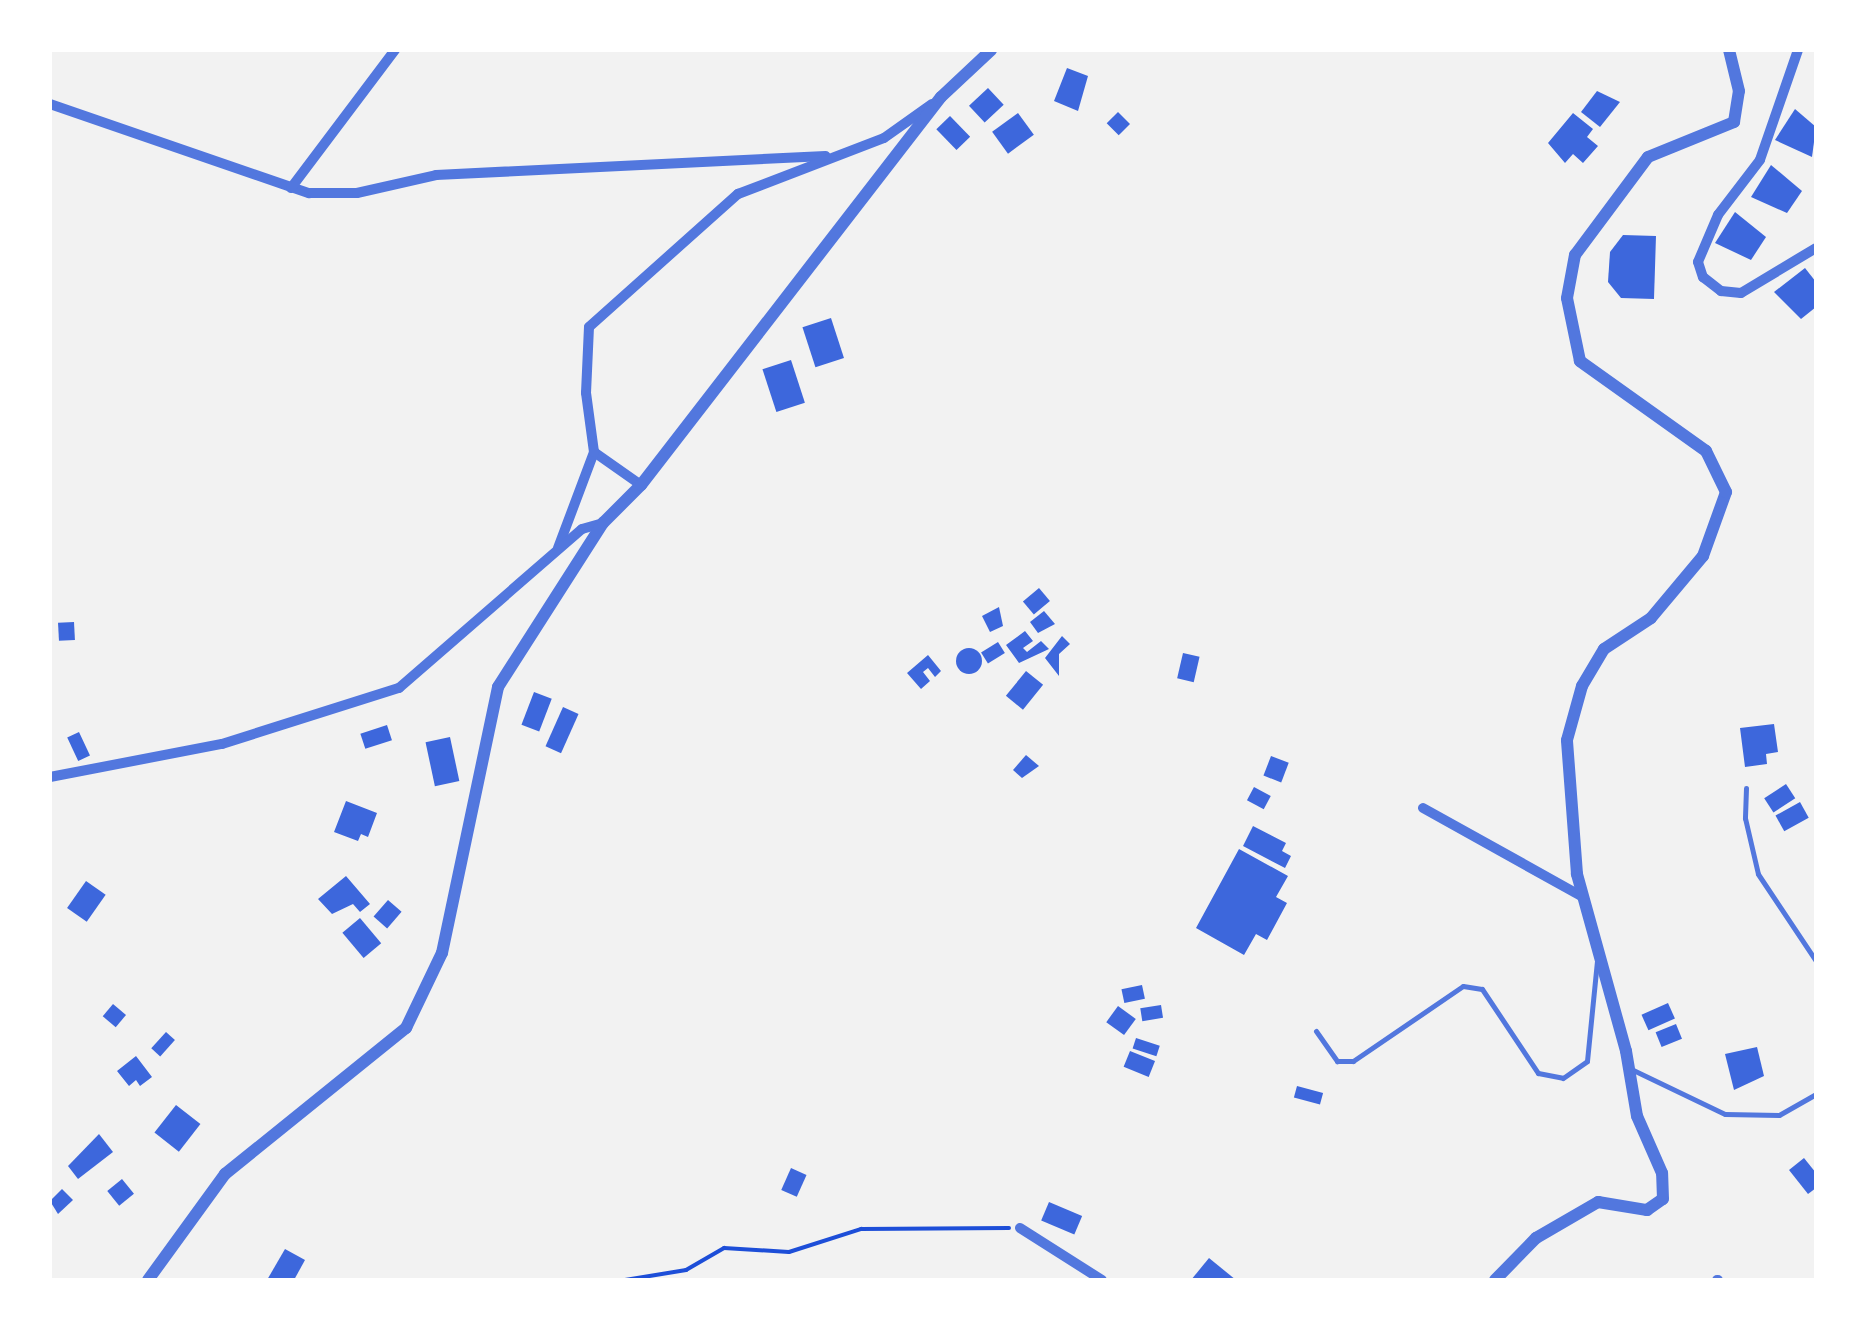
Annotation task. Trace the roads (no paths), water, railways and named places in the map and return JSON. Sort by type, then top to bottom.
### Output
[{"type":"street","points":[[291,188],[394,50]]},
{"type":"street","points":[[558,548],[594,452],[586,394],[589,327],[738,194],[826,156],[884,138],[941,97],[991,50]]},
{"type":"street","points":[[1495,1280],[1536,1238],[1598,1202],[1647,1210],[1663,1199],[1662,1173],[1636,1116],[1629,1068],[1583,896],[1567,740],[1582,686],[1604,649],[1651,618],[1703,556],[1726,492],[1706,452],[1580,361],[1567,298],[1575,256],[1648,157],[1734,122],[1739,91],[1729,50]]},
{"type":"street","points":[[1798,50],[1760,160],[1718,215],[1698,262],[1703,277],[1720,291],[1740,293],[1816,248]]},
{"type":"street","points":[[148,1280],[226,1174],[406,1028],[421,1005],[442,953],[498,687],[603,523],[641,485],[941,97]]},
{"type":"street","points":[[50,104],[291,188],[356,193],[436,175],[826,156]]},
{"type":"street","points":[[594,452],[641,485]]},
{"type":"street","points":[[50,777],[222,744],[398,688],[582,528],[603,523]]},
{"type":"street","points":[[1423,808],[1583,896]]},
{"type":"street","points":[[1020,1228],[1102,1280]]},
{"type":"lane","points":[[1746,788],[1745,818],[1758,874],[1816,961]]},
{"type":"lane","points":[[1316,1032],[1337,1061],[1354,1061],[1463,986],[1482,989],[1538,1074],[1563,1078],[1587,1061],[1597,954]]},
{"type":"lane","points":[[1629,1068],[1726,1114],[1779,1115],[1816,1094]]}]
